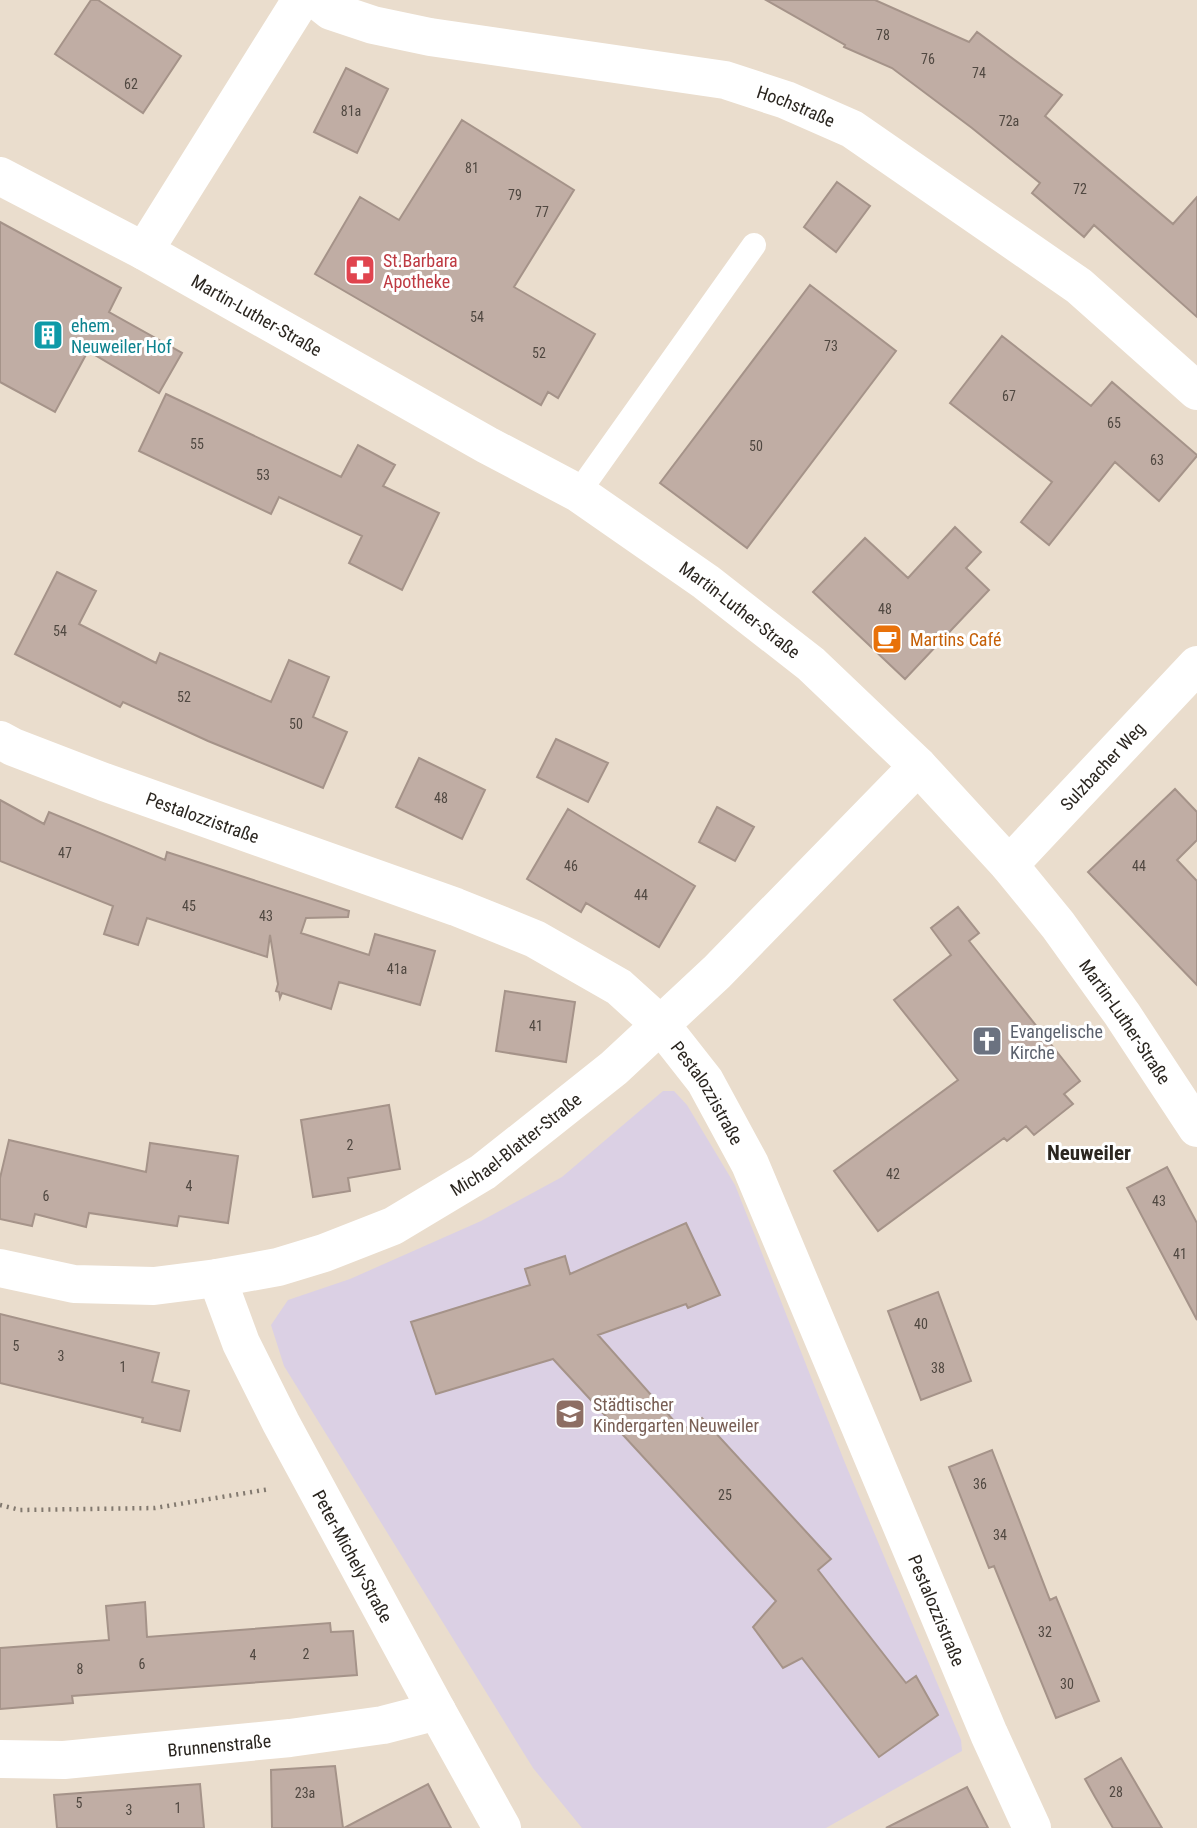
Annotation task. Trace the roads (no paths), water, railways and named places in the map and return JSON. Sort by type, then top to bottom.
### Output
[{"type":"street","points":[[144,251],[301,0]]},
{"type":"street","name":"Hochstraße","points":[[317,0],[331,11],[373,25],[430,37],[725,80],[786,100],[852,129],[1079,286],[1197,391]]},
{"type":"street","name":"Martin-Luther-Straße","points":[[0,176],[144,251],[578,493],[706,582],[811,664],[918,766],[1009,865],[1058,925],[1122,1014],[1197,1128]]},
{"type":"street","name":"Sulzbacher Weg","points":[[1009,865],[1197,665]]},
{"type":"street","name":"Pestalozzistraße","points":[[0,740],[104,782],[456,907],[535,939],[618,987],[661,1025],[705,1081],[750,1164],[984,1721],[1032,1828]]},
{"type":"street","name":"Michael-Blatter-Straße","points":[[0,1268],[74,1284],[154,1286],[278,1267],[324,1253],[393,1226],[483,1172],[614,1068],[717,972],[918,766]]},
{"type":"street","name":"Peter-Michely-Straße","points":[[217,1278],[241,1343],[312,1481],[502,1828]]},
{"type":"street","name":"Brunnenstraße","points":[[0,1759],[64,1760],[290,1738],[383,1725],[437,1711]]},
{"type":"lane","points":[[578,493],[754,245]]},
{"type":"place","name":"St.Barbara Apotheke","points":[[360,270]]},
{"type":"place","name":"ehem. Neuweiler Hof","points":[[48,335]]},
{"type":"place","name":"Martins Café","points":[[887,639]]},
{"type":"place","name":"Evangelische Kirche","points":[[987,1041]]},
{"type":"place","name":"Städtischer Kindergarten Neuweiler","points":[[570,1414]]},
{"type":"district","name":"Neuweiler","points":[[1089,1153]]}]
